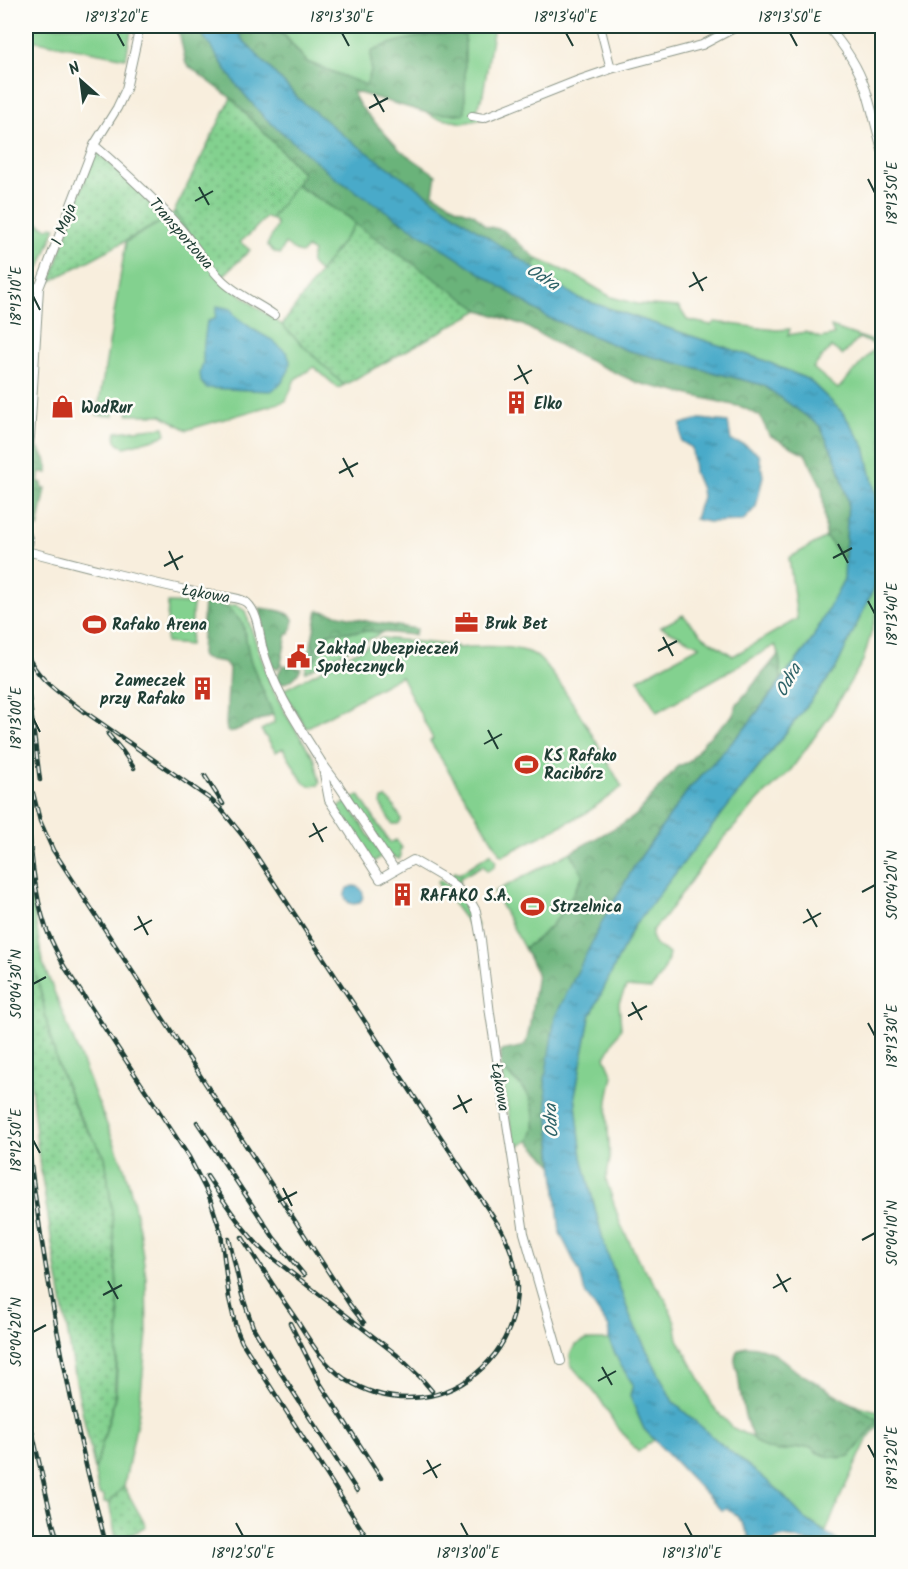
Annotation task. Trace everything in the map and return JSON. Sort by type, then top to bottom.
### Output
[{"type":"street","name":"1 Maja","points":[[26,469],[39,288],[94,145],[117,108],[126,88],[140,26]]},
{"type":"street","points":[[600,26],[611,69]]},
{"type":"street","points":[[472,116],[483,118],[611,69],[702,45],[738,26]]},
{"type":"street","points":[[826,26],[842,45],[861,78],[882,150]]},
{"type":"street","name":"Transportowa","points":[[94,145],[162,208],[225,282],[274,315]]},
{"type":"street","points":[[26,286],[39,288]]},
{"type":"street","points":[[26,532],[29,541],[26,551]]},
{"type":"street","name":"Łąkowa","points":[[26,551],[203,594],[247,602],[256,619],[264,653],[274,680],[288,708],[322,763],[395,870]]},
{"type":"street","name":"Łąkowa","points":[[322,763],[328,800],[380,879],[413,860],[435,872],[459,890],[476,911],[524,1233],[561,1361]]},
{"type":"street","points":[[326,787],[339,786]]},
{"type":"street","points":[[328,800],[339,786]]},
{"type":"green space","points":[[26,26],[132,26],[126,58],[26,39]]},
{"type":"green space","points":[[175,26],[198,26],[239,88],[264,117],[334,176],[547,317],[626,350],[763,385],[820,426],[838,464],[848,501],[845,560],[826,537],[822,487],[805,454],[769,435],[760,416],[742,407],[638,383],[579,356],[523,325],[480,310],[355,224],[350,218],[296,185],[303,173],[231,98],[186,64],[180,36]]},
{"type":"green space","points":[[236,26],[280,26],[283,34],[307,62],[366,85],[371,71],[371,52],[389,44],[438,34],[465,35],[465,112],[462,114],[431,114],[352,91],[360,106],[400,150],[436,175],[433,193],[457,208],[474,214],[485,226],[503,230],[537,259],[533,269],[343,135],[300,100],[241,38]]},
{"type":"green space","points":[[280,26],[494,26],[483,94],[477,110],[482,119],[463,123],[433,117],[431,114],[352,90],[338,74],[307,62],[283,33]]},
{"type":"green space","points":[[231,98],[303,174],[271,219],[266,217],[240,242],[250,250],[221,278],[174,212]]},
{"type":"green space","points":[[99,153],[166,219],[51,281],[93,155]]},
{"type":"green space","points":[[295,185],[350,218],[355,224],[320,272],[311,264],[313,252],[307,248],[302,253],[285,244],[280,254],[267,245],[277,226],[276,222],[270,218]]},
{"type":"green space","points":[[174,212],[221,278],[282,325],[344,385],[338,388],[314,367],[295,379],[286,401],[187,430],[162,415],[128,415],[128,404],[114,405],[114,416],[97,415],[126,242]]},
{"type":"green space","points":[[29,217],[48,229],[52,226],[56,227],[41,265],[26,278],[26,220]]},
{"type":"green space","points":[[355,224],[480,310],[344,385],[282,325]]},
{"type":"green space","points":[[537,259],[576,276],[611,297],[637,304],[679,307],[687,320],[711,325],[715,322],[776,330],[790,329],[788,335],[805,332],[821,338],[834,335],[831,327],[882,344],[882,524],[865,447],[843,413],[809,380],[763,360],[578,298],[533,269]],"holes":[[[859,338],[877,346],[838,389],[813,368],[831,347],[843,355]]]},
{"type":"green space","points":[[26,294],[32,299],[32,310],[26,379]]},
{"type":"green space","points":[[164,427],[166,434],[161,437],[125,447],[116,440],[116,432]]},
{"type":"green space","points":[[34,443],[44,457],[48,469],[48,473],[40,472],[38,481],[42,483],[43,490],[46,489],[38,528],[28,517]]},
{"type":"green space","points":[[882,534],[882,596],[863,661],[829,717],[790,771],[723,839],[652,931],[652,939],[656,946],[669,954],[666,964],[651,989],[626,987],[619,1003],[621,1028],[605,1057],[613,1076],[608,1100],[610,1159],[606,1179],[620,1223],[639,1261],[666,1300],[675,1322],[678,1339],[713,1407],[733,1428],[753,1438],[766,1448],[781,1451],[811,1447],[823,1455],[840,1458],[857,1448],[878,1420],[846,1402],[882,1411],[882,1421],[868,1438],[826,1532],[805,1519],[775,1487],[673,1402],[631,1319],[604,1244],[582,1157],[575,1095],[590,1017],[634,926],[835,670],[875,586]]},
{"type":"green space","points":[[826,537],[845,560],[844,579],[810,643],[781,680],[779,654],[775,645],[657,712],[638,679],[700,646],[661,627],[683,615],[704,637],[733,656],[797,619],[789,558]]},
{"type":"green space","points":[[204,601],[226,606],[243,624],[250,660],[273,714],[230,733],[227,731],[226,724],[229,669],[224,662],[205,659],[201,654]]},
{"type":"green space","points":[[168,603],[193,604],[190,645],[166,643]]},
{"type":"green space","points":[[236,605],[245,611],[271,686],[315,760],[320,783],[318,785],[309,786],[303,782],[283,748],[276,752],[261,730],[274,723],[274,718],[250,660],[243,624],[226,606]]},
{"type":"green space","points":[[260,608],[283,612],[293,619],[290,634],[287,634],[281,664],[277,669],[273,668],[265,640]]},
{"type":"green space","points":[[318,610],[417,629],[414,635],[368,631],[328,633],[325,647],[320,650],[312,665],[315,648],[312,640]]},
{"type":"green space","points":[[382,632],[305,672],[312,640],[314,646],[312,664],[321,649],[328,644],[328,633]]},
{"type":"green space","name":"KS Rafako Racibórz","points":[[382,638],[457,646],[457,648],[504,647],[531,653],[541,660],[566,692],[622,787],[586,813],[502,856],[430,741],[433,739],[401,676],[306,728],[283,690]]},
{"type":"green space","points":[[779,654],[781,680],[746,727],[688,790],[635,865],[604,918],[545,1079],[553,1165],[529,1141],[534,1124],[533,1109],[528,1095],[520,1084],[501,1068],[501,1051],[521,1047],[526,1043],[529,1030],[537,973],[524,948],[552,925],[583,876],[571,852],[637,814],[678,766],[689,762],[705,741],[733,715],[737,704]]},
{"type":"green space","points":[[283,665],[301,668],[293,679],[279,684],[275,680]]},
{"type":"green space","points":[[359,795],[390,843],[396,840],[402,848],[399,859],[388,855],[352,799]]},
{"type":"green space","points":[[386,798],[401,818],[398,824],[392,824],[381,805],[382,799]]},
{"type":"green space","points":[[347,802],[382,856],[372,863],[337,808]]},
{"type":"green space","points":[[26,830],[31,891],[42,961],[125,1170],[139,1229],[146,1278],[147,1333],[139,1412],[124,1486],[109,1503],[104,1503],[104,1496],[99,1494],[95,1470],[116,1389],[119,1320],[112,1213],[105,1157],[79,1115],[58,1066],[41,992],[28,951],[26,951]]},
{"type":"green space","name":"Strzelnica","points":[[571,852],[583,875],[552,925],[524,948],[494,892]]},
{"type":"green space","points":[[491,853],[496,862],[494,867],[487,871],[483,865],[460,878],[460,883],[454,881],[451,875],[455,872],[459,874]]},
{"type":"green space","points":[[440,880],[458,894],[467,905],[476,928],[473,930],[438,884]]},
{"type":"green space","points":[[26,951],[28,951],[41,992],[58,1066],[78,1115],[105,1157],[112,1213],[119,1320],[114,1399],[95,1470],[78,1392],[38,1152],[26,1041]]},
{"type":"green space","points":[[501,1068],[528,1093],[534,1110],[531,1137],[521,1145],[514,1147]]},
{"type":"green space","points":[[587,1340],[609,1340],[620,1364],[633,1384],[630,1396],[644,1429],[654,1440],[638,1452],[615,1424],[600,1399],[571,1365],[570,1355],[575,1345]]},
{"type":"green space","points":[[746,1346],[758,1347],[774,1354],[798,1373],[879,1420],[850,1456],[829,1456],[811,1447],[772,1450],[760,1445],[747,1423],[735,1363],[737,1351]]},
{"type":"green space","points":[[124,1486],[146,1526],[117,1543],[109,1503]]},
{"type":"water","name":"Odra","points":[[199,26],[236,26],[241,38],[300,100],[343,135],[578,298],[763,360],[809,380],[843,413],[865,447],[882,524],[875,586],[835,670],[634,926],[590,1017],[575,1095],[582,1157],[604,1244],[631,1319],[673,1402],[775,1487],[805,1519],[841,1543],[819,1544],[785,1537],[771,1543],[751,1543],[737,1516],[728,1509],[721,1510],[644,1429],[630,1396],[633,1384],[620,1364],[609,1340],[609,1328],[585,1293],[580,1273],[560,1233],[545,1079],[555,1017],[604,918],[635,865],[688,790],[746,727],[810,643],[844,579],[848,501],[838,464],[820,426],[763,385],[626,350],[547,317],[334,177],[264,117],[238,87]]},
{"type":"water","points":[[217,306],[231,309],[235,316],[272,340],[287,353],[290,361],[289,370],[281,384],[271,391],[206,388],[201,382],[200,372],[207,321],[215,319]]},
{"type":"water","points":[[700,419],[728,422],[731,441],[743,444],[759,454],[763,476],[756,507],[743,521],[708,522],[695,519],[702,497],[701,489],[694,472],[692,448],[681,441],[681,424]]},
{"type":"water","points":[[350,886],[358,886],[363,891],[361,902],[350,904],[345,899],[345,891]]},
{"type":"railway","points":[[26,653],[44,680],[84,712]]},
{"type":"railway","points":[[26,683],[40,780]]},
{"type":"railway","points":[[78,707],[210,799],[246,840],[501,1229],[515,1268],[515,1306],[504,1339],[483,1367],[454,1387],[421,1397],[383,1395],[345,1379],[330,1366],[312,1344],[261,1266]]},
{"type":"railway","points":[[108,734],[134,768]]},
{"type":"railway","points":[[26,743],[31,797]]},
{"type":"railway","points":[[205,776],[223,804]]},
{"type":"railway","points":[[26,788],[34,876],[41,911],[50,938],[64,966],[189,1157],[209,1196],[221,1233],[229,1298],[242,1342],[371,1544]]},
{"type":"railway","points":[[33,793],[40,821],[53,850],[350,1305],[364,1323]]},
{"type":"railway","points":[[197,1122],[274,1238],[304,1275]]},
{"type":"railway","points":[[26,1124],[40,1230],[58,1336],[80,1440],[106,1544]]},
{"type":"railway","points":[[207,1176],[242,1226],[266,1253],[397,1355],[432,1391]]},
{"type":"railway","points":[[242,1237],[264,1272]]},
{"type":"railway","points":[[229,1239],[242,1295],[253,1327],[357,1491]]},
{"type":"railway","points":[[290,1323],[320,1383],[381,1478]]},
{"type":"railway","points":[[26,1404],[59,1544]]},
{"type":"place","name":"Elko","points":[[516,403]]},
{"type":"place","name":"WodRur","points":[[63,407]]},
{"type":"place","name":"Bruk Bet","points":[[467,623]]},
{"type":"place","name":"Rafako Arena","points":[[94,624]]},
{"type":"place","name":"Zakład Ubezpieczeń Społecznych","points":[[298,657]]},
{"type":"place","name":"Zameczek przy Rafako","points":[[203,689]]},
{"type":"place","name":"KS Rafako Racibórz","points":[[526,764]]},
{"type":"place","name":"RAFAKO S.A.","points":[[402,895]]},
{"type":"place","name":"Strzelnica","points":[[533,906]]}]
